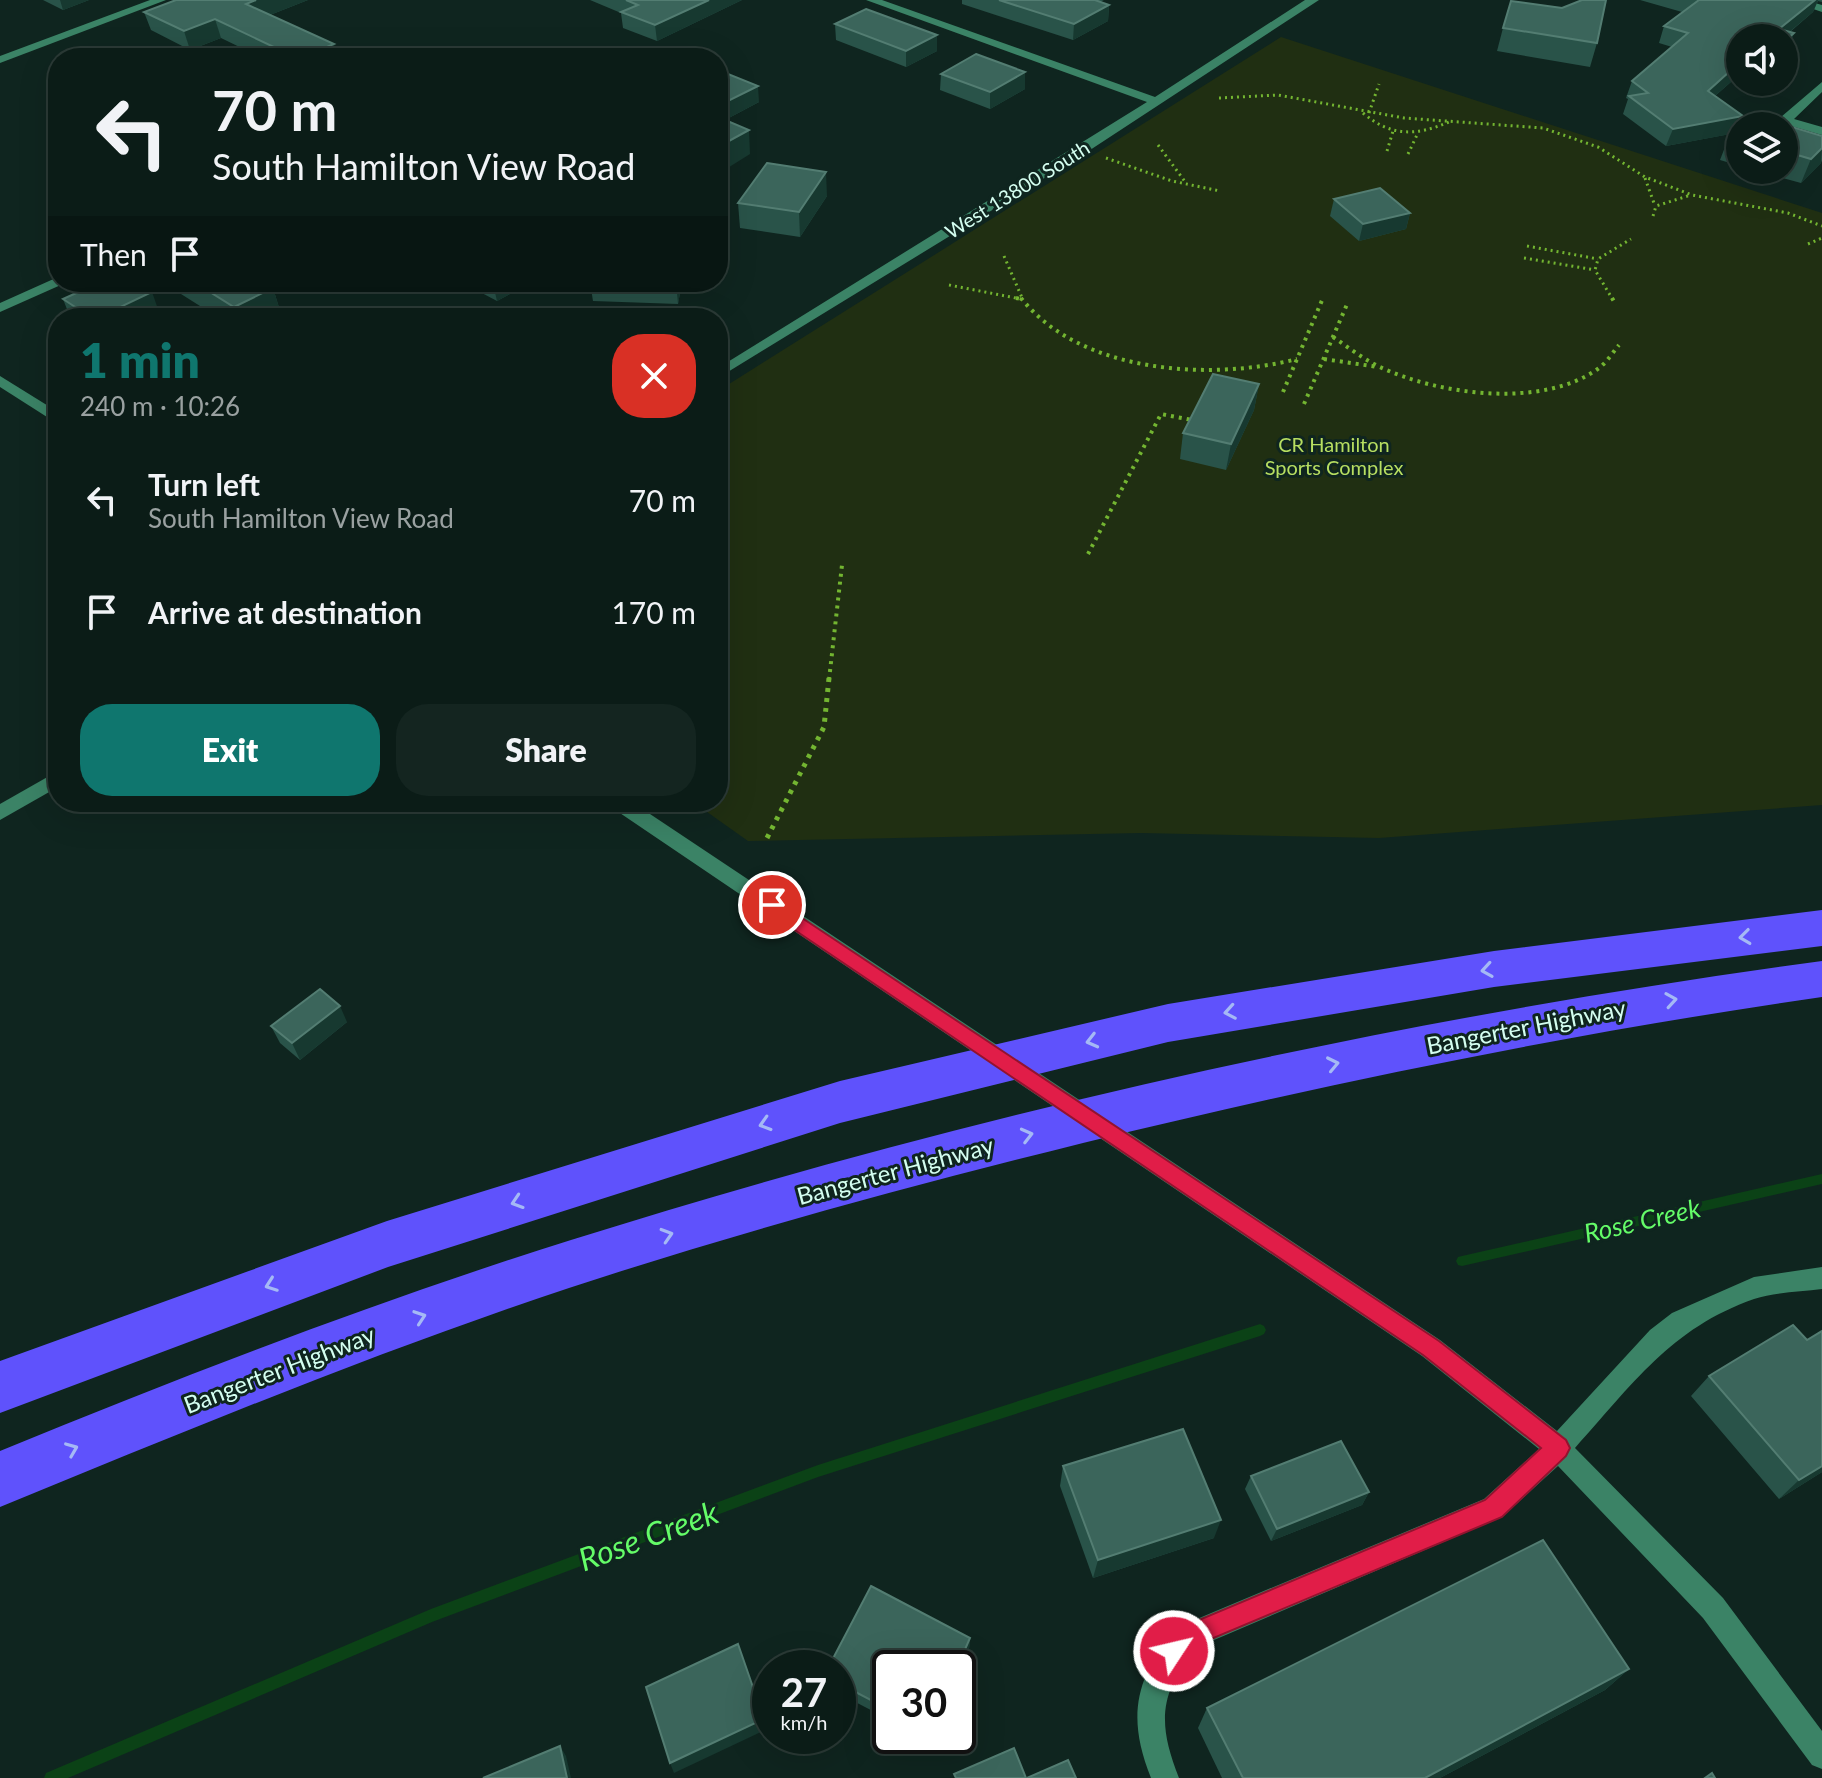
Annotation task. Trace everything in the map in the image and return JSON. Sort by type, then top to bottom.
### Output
[{"type":"highway","points":[[0,1387],[387,1244],[840,1102],[1168,1023],[1494,969],[1822,928]]},
{"type":"highway","name":"Bangerter Highway","points":[[0,1479],[214,1392],[434,1312],[757,1207],[924,1160],[1257,1080],[1564,1017],[1822,979]]},
{"type":"street","points":[[0,60],[160,0]]},
{"type":"street","points":[[872,0],[1154,101]]},
{"type":"street","name":"West 13800 South","points":[[728,368],[1083,149],[1313,0]]},
{"type":"street","points":[[1793,0],[1822,9]]},
{"type":"street","points":[[1822,86],[1785,120],[1822,131]]},
{"type":"street","points":[[0,308],[48,286]]},
{"type":"street","points":[[0,380],[48,412]]},
{"type":"street","points":[[0,813],[48,784]]},
{"type":"street","points":[[633,812],[1431,1348],[1558,1448],[1713,1608],[1822,1755]]},
{"type":"street","points":[[1165,1778],[1150,1728],[1151,1693],[1164,1664],[1183,1639],[1493,1508],[1558,1448],[1659,1338],[1681,1321],[1754,1288],[1822,1278]]},
{"type":"path","points":[[1369,113],[1379,84]]},
{"type":"path","points":[[1219,98],[1278,95],[1369,113],[1543,128],[1598,147],[1645,177],[1692,195],[1741,202],[1822,226]]},
{"type":"path","points":[[1360,111],[1375,124],[1417,135],[1450,122]]},
{"type":"path","points":[[1387,151],[1393,131]]},
{"type":"path","points":[[1408,154],[1417,135]]},
{"type":"path","points":[[1158,145],[1188,184]]},
{"type":"path","points":[[1096,154],[1188,184],[1220,191]]},
{"type":"path","points":[[1645,177],[1656,206],[1653,216]]},
{"type":"path","points":[[1656,206],[1692,195]]},
{"type":"path","points":[[1808,244],[1822,238]]},
{"type":"path","points":[[1527,246],[1598,259],[1631,239]]},
{"type":"path","points":[[1004,256],[1014,288],[1022,300],[1050,327],[1079,342],[1158,366],[1205,372],[1275,367],[1297,359]]},
{"type":"path","points":[[1524,258],[1595,270]]},
{"type":"path","points":[[1598,259],[1595,270],[1616,305]]},
{"type":"path","points":[[949,285],[1022,300]]},
{"type":"path","points":[[1283,392],[1323,298]]},
{"type":"path","points":[[1304,404],[1348,302]]},
{"type":"path","points":[[1333,337],[1380,367]]},
{"type":"path","points":[[1324,359],[1380,367],[1431,384],[1513,393],[1554,388],[1591,376],[1612,359],[1619,345]]},
{"type":"path","points":[[1088,554],[1161,414],[1192,420]]},
{"type":"path","points":[[767,838],[824,727],[842,565]]},
{"type":"green space","name":"CR Hamilton Sports Complex","points":[[1281,37],[1822,213],[1822,805],[1379,838],[1141,833],[748,841],[707,812],[728,812],[728,385]]},
{"type":"building","points":[[176,0],[256,0],[246,4],[334,44],[325,48],[276,48],[215,19],[184,31],[144,12]]},
{"type":"building","points":[[626,0],[709,0],[655,25],[621,12],[638,5]]},
{"type":"building","points":[[999,0],[1095,0],[1109,5],[1074,24]]},
{"type":"building","points":[[1582,0],[1606,0],[1597,43],[1503,28],[1511,1],[1562,8]]},
{"type":"building","points":[[1699,0],[1815,0],[1785,24],[1726,24],[1726,75],[1708,91],[1737,112],[1726,112],[1726,119],[1673,129],[1629,96],[1648,93],[1632,81],[1688,33],[1664,26]]},
{"type":"building","points":[[866,9],[937,35],[906,51],[835,24]]},
{"type":"building","points":[[976,54],[1025,72],[990,92],[941,74]]},
{"type":"building","points":[[728,74],[758,86],[728,101]]},
{"type":"building","points":[[728,121],[749,130],[728,142]]},
{"type":"building","points":[[1798,129],[1822,136],[1822,148],[1811,159],[1798,155]]},
{"type":"building","points":[[767,163],[826,172],[799,212],[738,203]]},
{"type":"building","points":[[1380,188],[1410,213],[1363,224],[1334,199]]},
{"type":"building","points":[[79,292],[152,292],[118,308],[77,308],[63,299]]},
{"type":"building","points":[[210,292],[265,292],[234,307]]},
{"type":"building","points":[[1213,374],[1259,384],[1231,444],[1183,433]]},
{"type":"building","points":[[320,989],[340,1006],[292,1043],[271,1026]]},
{"type":"building","points":[[1793,1325],[1807,1340],[1822,1331],[1822,1466],[1799,1480],[1709,1376]]},
{"type":"building","points":[[1183,1429],[1221,1520],[1098,1560],[1063,1466]]},
{"type":"building","points":[[1341,1441],[1369,1492],[1277,1529],[1251,1476]]},
{"type":"building","points":[[1543,1540],[1629,1669],[1425,1778],[1243,1778],[1207,1708]]},
{"type":"building","points":[[871,1586],[970,1638],[965,1650],[872,1650],[872,1701],[856,1692],[856,1650],[837,1650]]},
{"type":"building","points":[[738,1644],[752,1684],[752,1725],[670,1763],[646,1687]]},
{"type":"building","points":[[560,1746],[567,1778],[483,1778]]},
{"type":"building","points":[[1014,1748],[1026,1778],[956,1778],[954,1774]]},
{"type":"building","points":[[1068,1760],[1076,1778],[1027,1778]]},
{"type":"waterway","name":"Rose Creek","points":[[1462,1261],[1822,1179]]},
{"type":"waterway","name":"Rose Creek","points":[[51,1778],[431,1616],[818,1471],[1260,1330]]},
{"type":"route","points":[[772,905],[1431,1348],[1558,1448],[1493,1508],[1183,1639],[1174,1651]]}]
